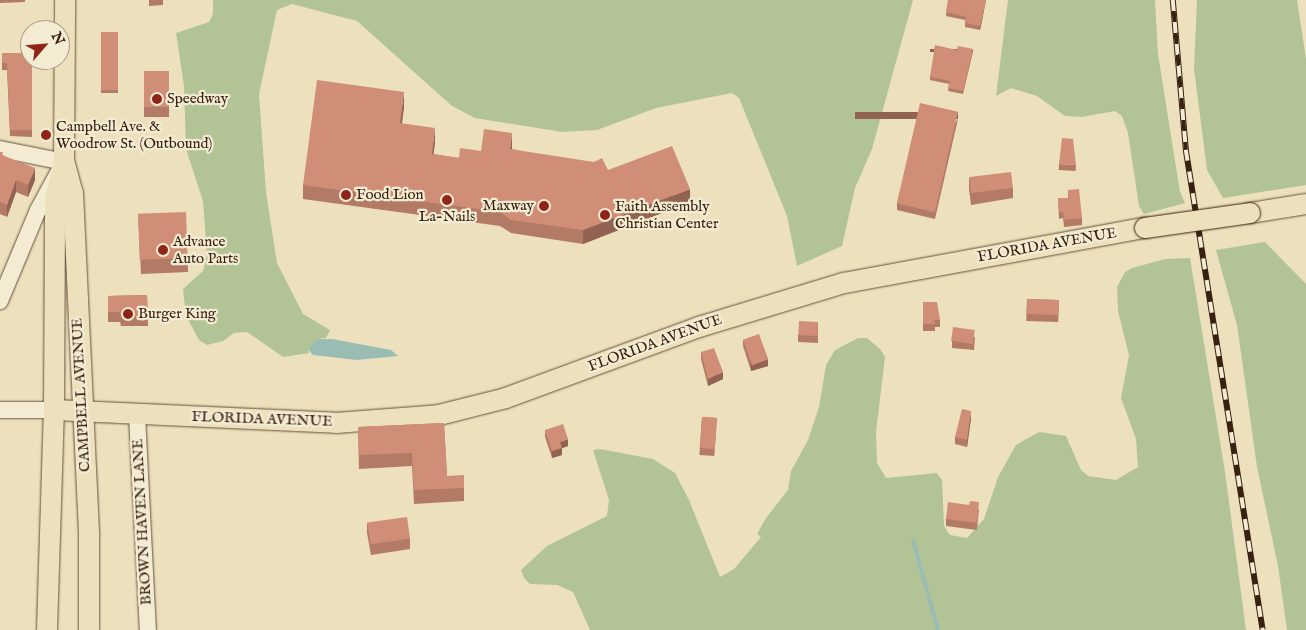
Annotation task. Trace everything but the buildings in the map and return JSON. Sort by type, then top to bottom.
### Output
[{"type":"main road","name":"CAMPBELL AVENUE","points":[[47,630],[54,410],[55,199],[64,162],[65,0]]},
{"type":"main road","name":"CAMPBELL AVENUE","points":[[64,162],[73,193],[91,601],[89,630]]},
{"type":"main road","name":"FLORIDA AVENUE","points":[[54,410],[83,409],[137,415],[336,422],[439,415],[506,398],[699,327],[844,283],[1146,228],[1306,204]]},
{"type":"street","points":[[0,149],[64,162]]},
{"type":"street","name":"CAMPBELL AVENUE","points":[[0,301],[38,210],[64,162]]},
{"type":"street","name":"FLORIDA AVENUE","points":[[0,410],[54,410]]},
{"type":"street","name":"BROWN HAVEN LANE","points":[[137,415],[148,630]]},
{"type":"green space","points":[[213,0],[913,0],[872,149],[855,188],[842,246],[797,266],[787,216],[739,98],[732,93],[656,108],[597,130],[562,132],[475,118],[452,106],[357,21],[292,4],[277,10],[259,94],[266,192],[277,263],[303,314],[330,330],[326,338],[317,339],[308,349],[309,353],[283,357],[247,332],[234,333],[223,341],[207,345],[199,340],[186,316],[183,289],[203,271],[207,255],[203,201],[186,149],[184,86],[176,33],[209,22],[213,14]]},
{"type":"green space","points":[[1008,0],[1155,0],[1158,54],[1180,192],[1185,203],[1144,214],[1139,206],[1128,133],[1122,116],[1115,111],[1082,117],[1065,116],[1037,96],[1011,88],[996,96]]},
{"type":"green space","points":[[1197,0],[1297,0],[1306,59],[1306,185],[1223,198],[1207,170],[1194,69]]},
{"type":"green space","points":[[1265,242],[1306,284],[1306,630],[1287,630],[1278,566],[1257,467],[1237,325],[1216,250]]},
{"type":"green space","points":[[1190,258],[1225,472],[1246,630],[590,630],[573,592],[557,585],[530,584],[524,578],[521,570],[547,546],[607,516],[609,500],[593,450],[600,449],[653,459],[675,473],[689,500],[720,577],[734,569],[761,537],[757,534],[766,518],[788,490],[791,471],[808,440],[819,407],[826,365],[835,350],[858,338],[867,338],[880,349],[885,357],[876,432],[877,463],[886,478],[937,473],[942,480],[944,526],[950,535],[967,538],[984,519],[998,477],[1016,445],[1039,432],[1066,436],[1081,470],[1088,476],[1116,480],[1138,467],[1136,439],[1121,398],[1129,355],[1118,311],[1117,287],[1125,272],[1132,268],[1165,259]]},
{"type":"water","points":[[317,339],[332,339],[391,350],[398,356],[357,360],[313,355],[308,349]]},
{"type":"waterway","points":[[913,540],[938,630]]},
{"type":"railway","points":[[1173,0],[1186,150],[1263,630]]},
{"type":"place","name":"Speedway","points":[[157,99]]},
{"type":"place","name":"Campbell Ave. & Woodrow St. (Outbound)","points":[[46,135]]},
{"type":"place","name":"Food Lion","points":[[346,195]]},
{"type":"place","name":"La-Nails","points":[[447,200]]},
{"type":"place","name":"Maxway","points":[[544,206]]},
{"type":"place","name":"Faith Assembly Christian Center","points":[[605,215]]},
{"type":"place","name":"Advance Auto Parts","points":[[163,250]]},
{"type":"place","name":"Burger King","points":[[128,314]]}]
